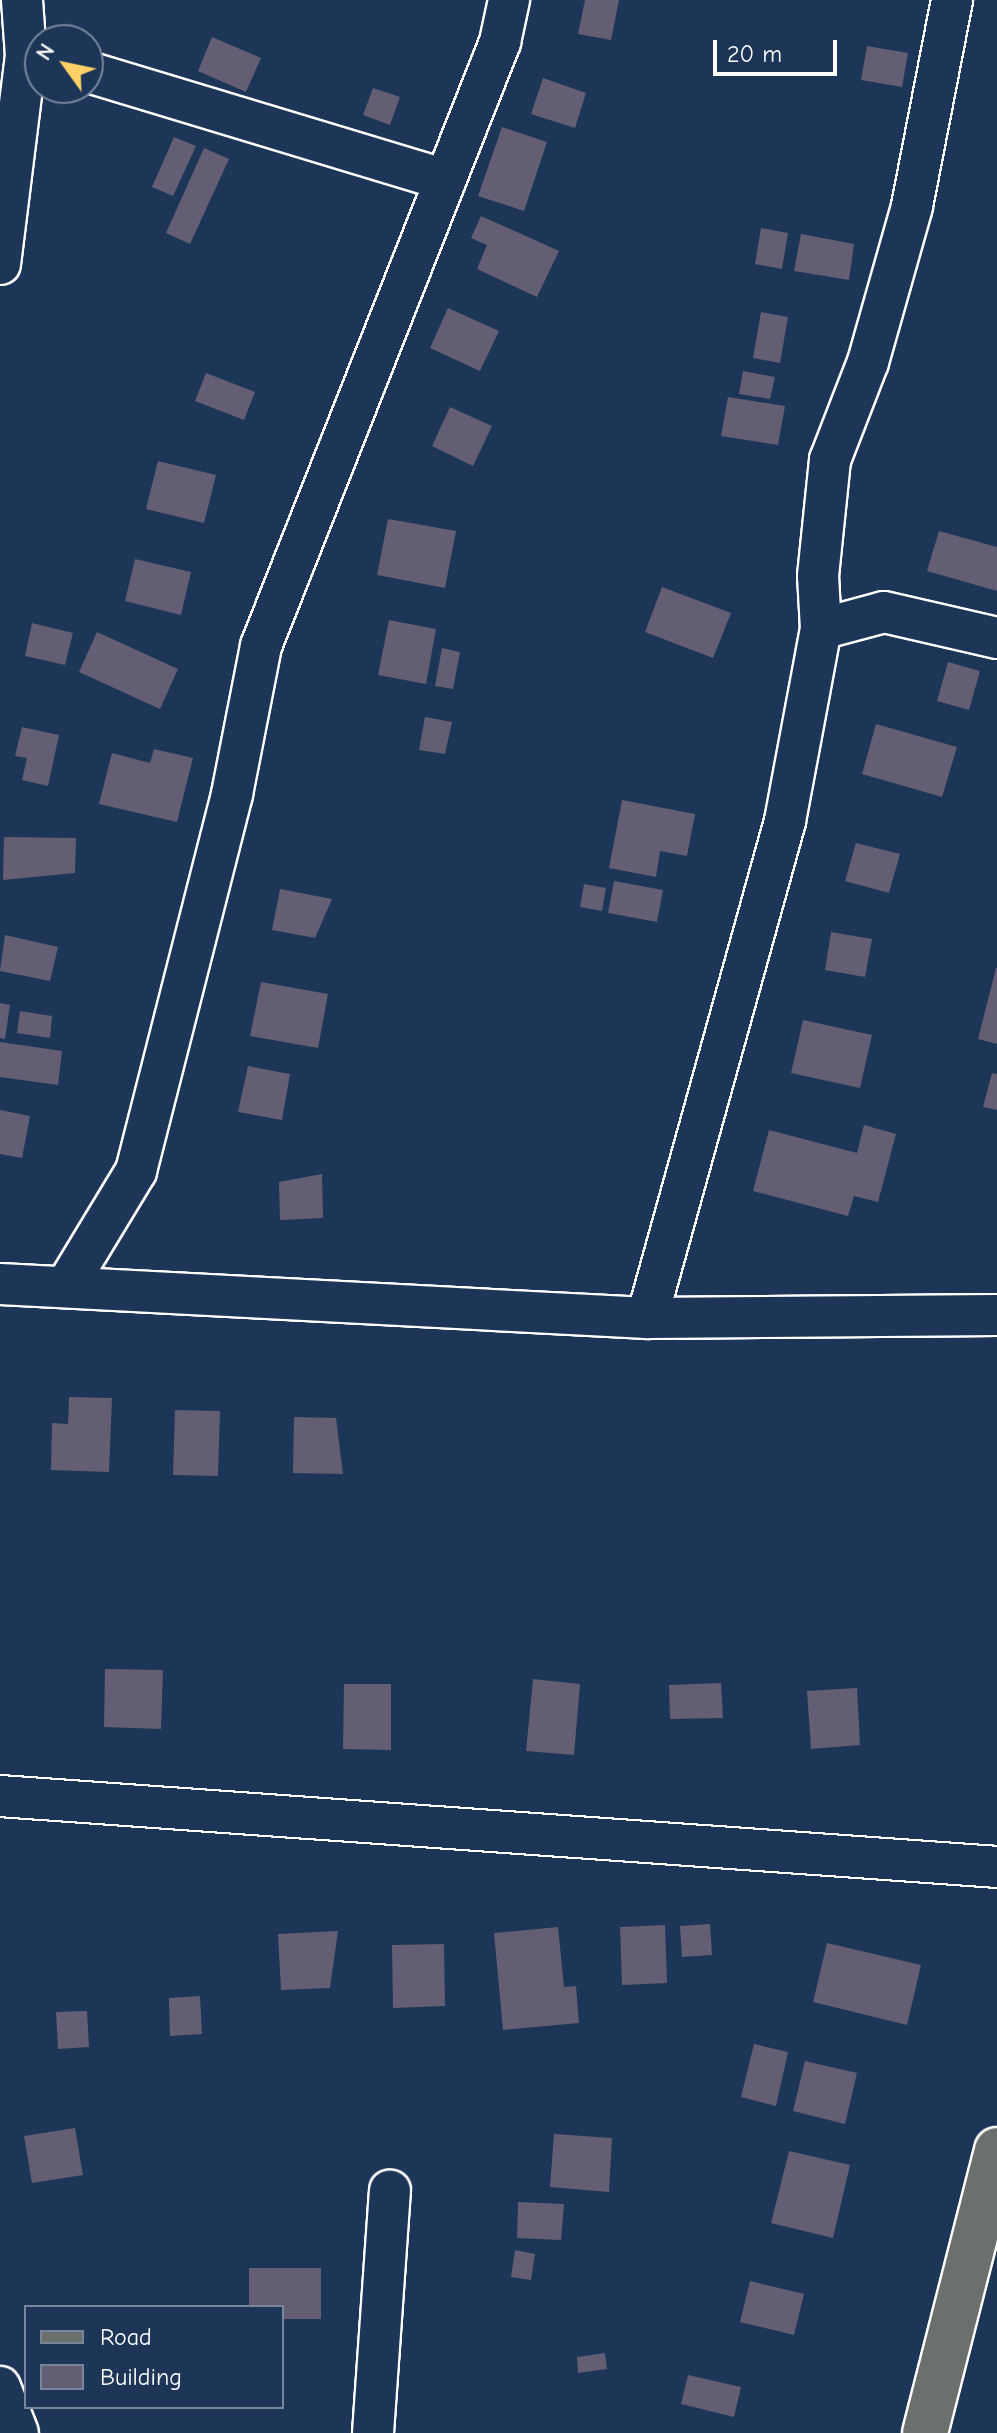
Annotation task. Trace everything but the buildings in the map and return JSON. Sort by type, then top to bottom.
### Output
[{"type":"main road","points":[[925,2433],[997,2150]]},
{"type":"street","points":[[22,0],[27,24]]},
{"type":"street","points":[[67,1285],[136,1171],[232,794],[261,646],[443,179],[500,42],[509,0]]},
{"type":"street","points":[[647,1318],[785,821],[821,629],[818,576],[830,460],[868,362],[912,206],[952,0]]},
{"type":"street","points":[[104,77],[443,179]]},
{"type":"street","points":[[0,264],[26,104]]},
{"type":"street","points":[[821,629],[884,612],[997,638]]},
{"type":"street","points":[[0,1284],[67,1285],[647,1318],[997,1315]]},
{"type":"street","points":[[0,1796],[997,1867]]},
{"type":"street","points":[[373,2433],[390,2191]]},
{"type":"street","points":[[0,2387],[18,2433]]}]
